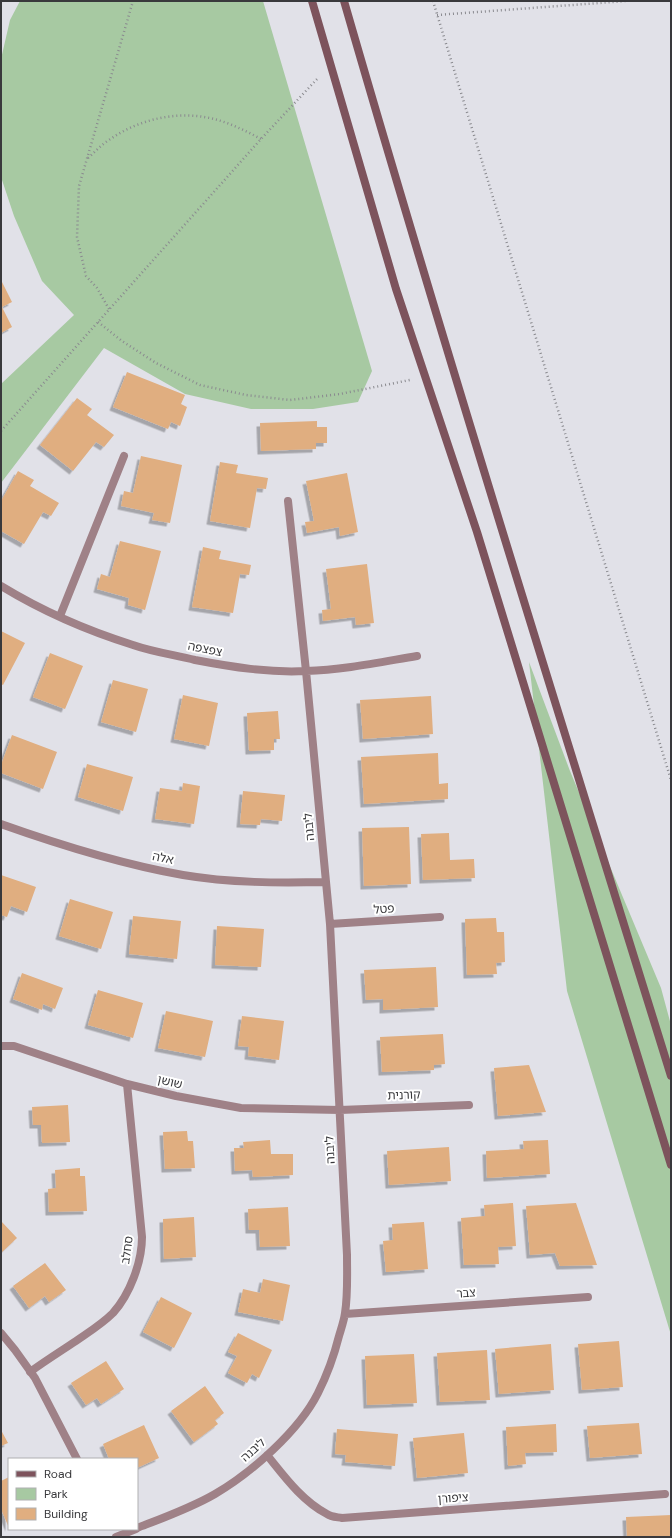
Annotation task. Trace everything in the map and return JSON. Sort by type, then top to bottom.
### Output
[{"type":"main road","points":[[312,1],[396,289],[477,532],[671,1165]]},
{"type":"main road","points":[[344,1],[500,523],[671,1076]]},
{"type":"street","points":[[60,616],[124,456]]},
{"type":"street","name":"ליבנה","points":[[138,1528],[214,1495],[243,1476],[267,1455],[299,1421],[317,1394],[335,1353],[345,1314],[347,1255],[330,924],[288,501]]},
{"type":"street","name":"צפצפה","points":[[1,586],[60,616],[98,633],[127,643],[171,655],[247,669],[306,671],[336,669],[417,656]]},
{"type":"street","name":"אלה","points":[[1,824],[78,850],[184,875],[270,882],[326,882]]},
{"type":"street","name":"פטל","points":[[330,924],[440,917]]},
{"type":"street","name":"שושן","points":[[1,1046],[14,1046],[127,1084],[176,1096],[241,1108],[340,1110]]},
{"type":"street","name":"סחלב","points":[[30,1372],[97,1327],[113,1312],[124,1296],[137,1269],[142,1237],[127,1084]]},
{"type":"street","name":"קורנית","points":[[340,1110],[469,1105]]},
{"type":"street","name":"צבר","points":[[345,1314],[588,1297]]},
{"type":"street","points":[[1,1333],[30,1372],[76,1458]]},
{"type":"street","name":"ציפורן","points":[[267,1455],[311,1504],[328,1515],[342,1518],[665,1494]]},
{"type":"street","name":"ליבנה","points":[[116,1537],[134,1530]]},
{"type":"path","points":[[109,309],[97,288],[86,276],[77,238],[79,186],[133,1]]},
{"type":"path","points":[[433,1],[671,780]]},
{"type":"path","points":[[437,15],[626,1]]},
{"type":"path","points":[[1,431],[261,139],[330,65]]},
{"type":"path","points":[[87,159],[108,140],[128,129],[159,118],[181,115],[213,119],[238,127],[261,139]]},
{"type":"path","points":[[98,322],[122,341],[156,363],[193,382],[200,385],[246,395],[290,400],[340,394],[425,376]]},
{"type":"green space","points":[[20,1],[263,1],[372,371],[358,402],[313,409],[251,409],[185,394],[104,348],[1,483],[1,384],[74,315],[42,281],[14,216],[1,177],[1,59],[10,20]]},
{"type":"green space","points":[[529,662],[570,771],[661,988],[671,1025],[671,1335],[567,991]]},
{"type":"building","points":[[1,280],[12,302],[2,307],[12,327],[1,333]]},
{"type":"building","points":[[127,372],[185,395],[181,404],[187,407],[180,426],[171,422],[168,429],[113,407]]},
{"type":"building","points":[[77,398],[92,409],[87,415],[114,435],[104,447],[96,442],[73,471],[40,445]]},
{"type":"building","points":[[317,421],[317,427],[327,427],[327,443],[316,443],[316,449],[261,451],[260,423]]},
{"type":"building","points":[[141,456],[182,465],[170,523],[152,520],[154,513],[121,506],[124,491],[133,493]]},
{"type":"building","points":[[220,462],[238,465],[236,473],[268,478],[266,489],[257,488],[250,528],[210,521]]},
{"type":"building","points":[[18,471],[34,480],[30,486],[59,503],[51,516],[43,512],[24,544],[1,531],[1,501]]},
{"type":"building","points":[[347,473],[358,532],[340,536],[339,527],[307,533],[305,522],[314,521],[306,481]]},
{"type":"building","points":[[120,541],[161,551],[145,610],[128,605],[129,598],[97,589],[101,574],[110,577]]},
{"type":"building","points":[[203,547],[221,551],[219,559],[251,565],[249,575],[240,574],[233,613],[192,607]]},
{"type":"building","points":[[367,564],[374,623],[356,625],[355,617],[323,621],[322,610],[331,609],[326,569]]},
{"type":"building","points":[[1,631],[25,643],[3,685],[1,684]]},
{"type":"building","points":[[50,653],[83,666],[65,709],[33,697]]},
{"type":"building","points":[[113,680],[148,689],[136,732],[101,722]]},
{"type":"building","points":[[183,695],[218,703],[209,746],[174,739]]},
{"type":"building","points":[[431,696],[433,734],[363,739],[360,700]]},
{"type":"building","points":[[278,711],[280,739],[274,739],[274,750],[249,751],[247,713]]},
{"type":"building","points":[[12,735],[57,752],[43,789],[1,773],[1,765]]},
{"type":"building","points":[[438,753],[439,784],[448,783],[448,799],[364,804],[361,757]]},
{"type":"building","points":[[87,764],[133,777],[123,811],[78,797]]},
{"type":"building","points":[[183,783],[200,786],[194,824],[155,819],[160,788],[182,791]]},
{"type":"building","points":[[243,791],[285,795],[282,821],[261,819],[260,825],[240,824]]},
{"type":"building","points":[[409,827],[411,884],[364,886],[362,828]]},
{"type":"building","points":[[449,833],[450,860],[474,859],[475,878],[423,880],[421,834]]},
{"type":"building","points":[[1,875],[36,887],[27,912],[11,906],[7,917],[1,915]]},
{"type":"building","points":[[70,899],[113,912],[101,949],[59,936]]},
{"type":"building","points":[[133,916],[181,921],[177,959],[129,954]]},
{"type":"building","points":[[496,918],[497,932],[504,932],[505,962],[496,963],[497,974],[467,975],[465,919]]},
{"type":"building","points":[[217,926],[264,929],[261,967],[215,965]]},
{"type":"building","points":[[436,967],[438,1007],[383,1010],[383,999],[366,1000],[364,970]]},
{"type":"building","points":[[22,973],[63,988],[55,1009],[43,1004],[42,1010],[13,999]]},
{"type":"building","points":[[98,990],[143,1003],[133,1038],[88,1025]]},
{"type":"building","points":[[166,1011],[213,1021],[205,1057],[158,1048]]},
{"type":"building","points":[[242,1016],[284,1021],[279,1060],[248,1056],[249,1047],[238,1046]]},
{"type":"building","points":[[443,1034],[445,1064],[434,1065],[434,1070],[382,1072],[380,1037]]},
{"type":"building","points":[[529,1065],[546,1112],[498,1116],[494,1068]]},
{"type":"building","points":[[68,1105],[70,1142],[42,1143],[41,1125],[33,1125],[32,1107]]},
{"type":"building","points":[[187,1131],[188,1141],[193,1141],[195,1168],[165,1169],[163,1132]]},
{"type":"building","points":[[270,1140],[271,1154],[293,1154],[293,1175],[253,1177],[252,1170],[235,1171],[234,1148],[244,1148],[243,1142]]},
{"type":"building","points":[[548,1140],[550,1174],[487,1178],[486,1151],[524,1149],[523,1141]]},
{"type":"building","points":[[449,1147],[451,1181],[389,1185],[387,1151]]},
{"type":"building","points":[[80,1168],[80,1176],[85,1176],[87,1211],[49,1212],[48,1189],[56,1188],[55,1170]]},
{"type":"building","points":[[513,1203],[516,1246],[498,1247],[499,1264],[464,1265],[461,1218],[485,1216],[484,1205]]},
{"type":"building","points":[[576,1203],[597,1265],[560,1266],[555,1253],[530,1255],[526,1206]]},
{"type":"building","points":[[288,1207],[290,1246],[260,1247],[259,1230],[249,1230],[248,1209]]},
{"type":"building","points":[[194,1217],[196,1257],[164,1259],[163,1219]]},
{"type":"building","points":[[1,1221],[17,1238],[1,1253]]},
{"type":"building","points":[[424,1222],[428,1269],[386,1272],[383,1241],[393,1240],[392,1224]]},
{"type":"building","points":[[45,1263],[66,1290],[49,1302],[45,1296],[29,1308],[13,1286]]},
{"type":"building","points":[[263,1279],[290,1285],[283,1321],[238,1312],[243,1289],[260,1293]]},
{"type":"building","points":[[161,1297],[192,1313],[174,1348],[143,1332]]},
{"type":"building","points":[[238,1333],[272,1350],[259,1378],[252,1374],[247,1383],[228,1373],[237,1356],[228,1352]]},
{"type":"building","points":[[619,1341],[623,1387],[582,1390],[578,1344]]},
{"type":"building","points":[[551,1344],[554,1390],[499,1394],[495,1349]]},
{"type":"building","points":[[487,1350],[490,1400],[440,1402],[437,1353]]},
{"type":"building","points":[[414,1354],[417,1403],[367,1405],[365,1356]]},
{"type":"building","points":[[106,1361],[124,1389],[101,1404],[97,1398],[86,1405],[71,1383]]},
{"type":"building","points":[[205,1386],[224,1413],[215,1420],[218,1424],[194,1442],[171,1411]]},
{"type":"building","points":[[639,1423],[642,1454],[590,1458],[587,1426]]},
{"type":"building","points":[[556,1424],[557,1452],[525,1453],[526,1464],[508,1466],[506,1427]]},
{"type":"building","points":[[144,1425],[159,1458],[138,1468],[138,1458],[109,1458],[103,1444]]},
{"type":"building","points":[[337,1429],[398,1434],[395,1466],[345,1462],[346,1455],[335,1454]]},
{"type":"building","points":[[1,1430],[8,1443],[1,1446]]},
{"type":"building","points":[[464,1433],[468,1473],[417,1478],[413,1438]]},
{"type":"building","points":[[8,1478],[8,1526],[1,1509],[1,1481]]},
{"type":"building","points":[[671,1515],[671,1537],[627,1537],[626,1517]]}]
